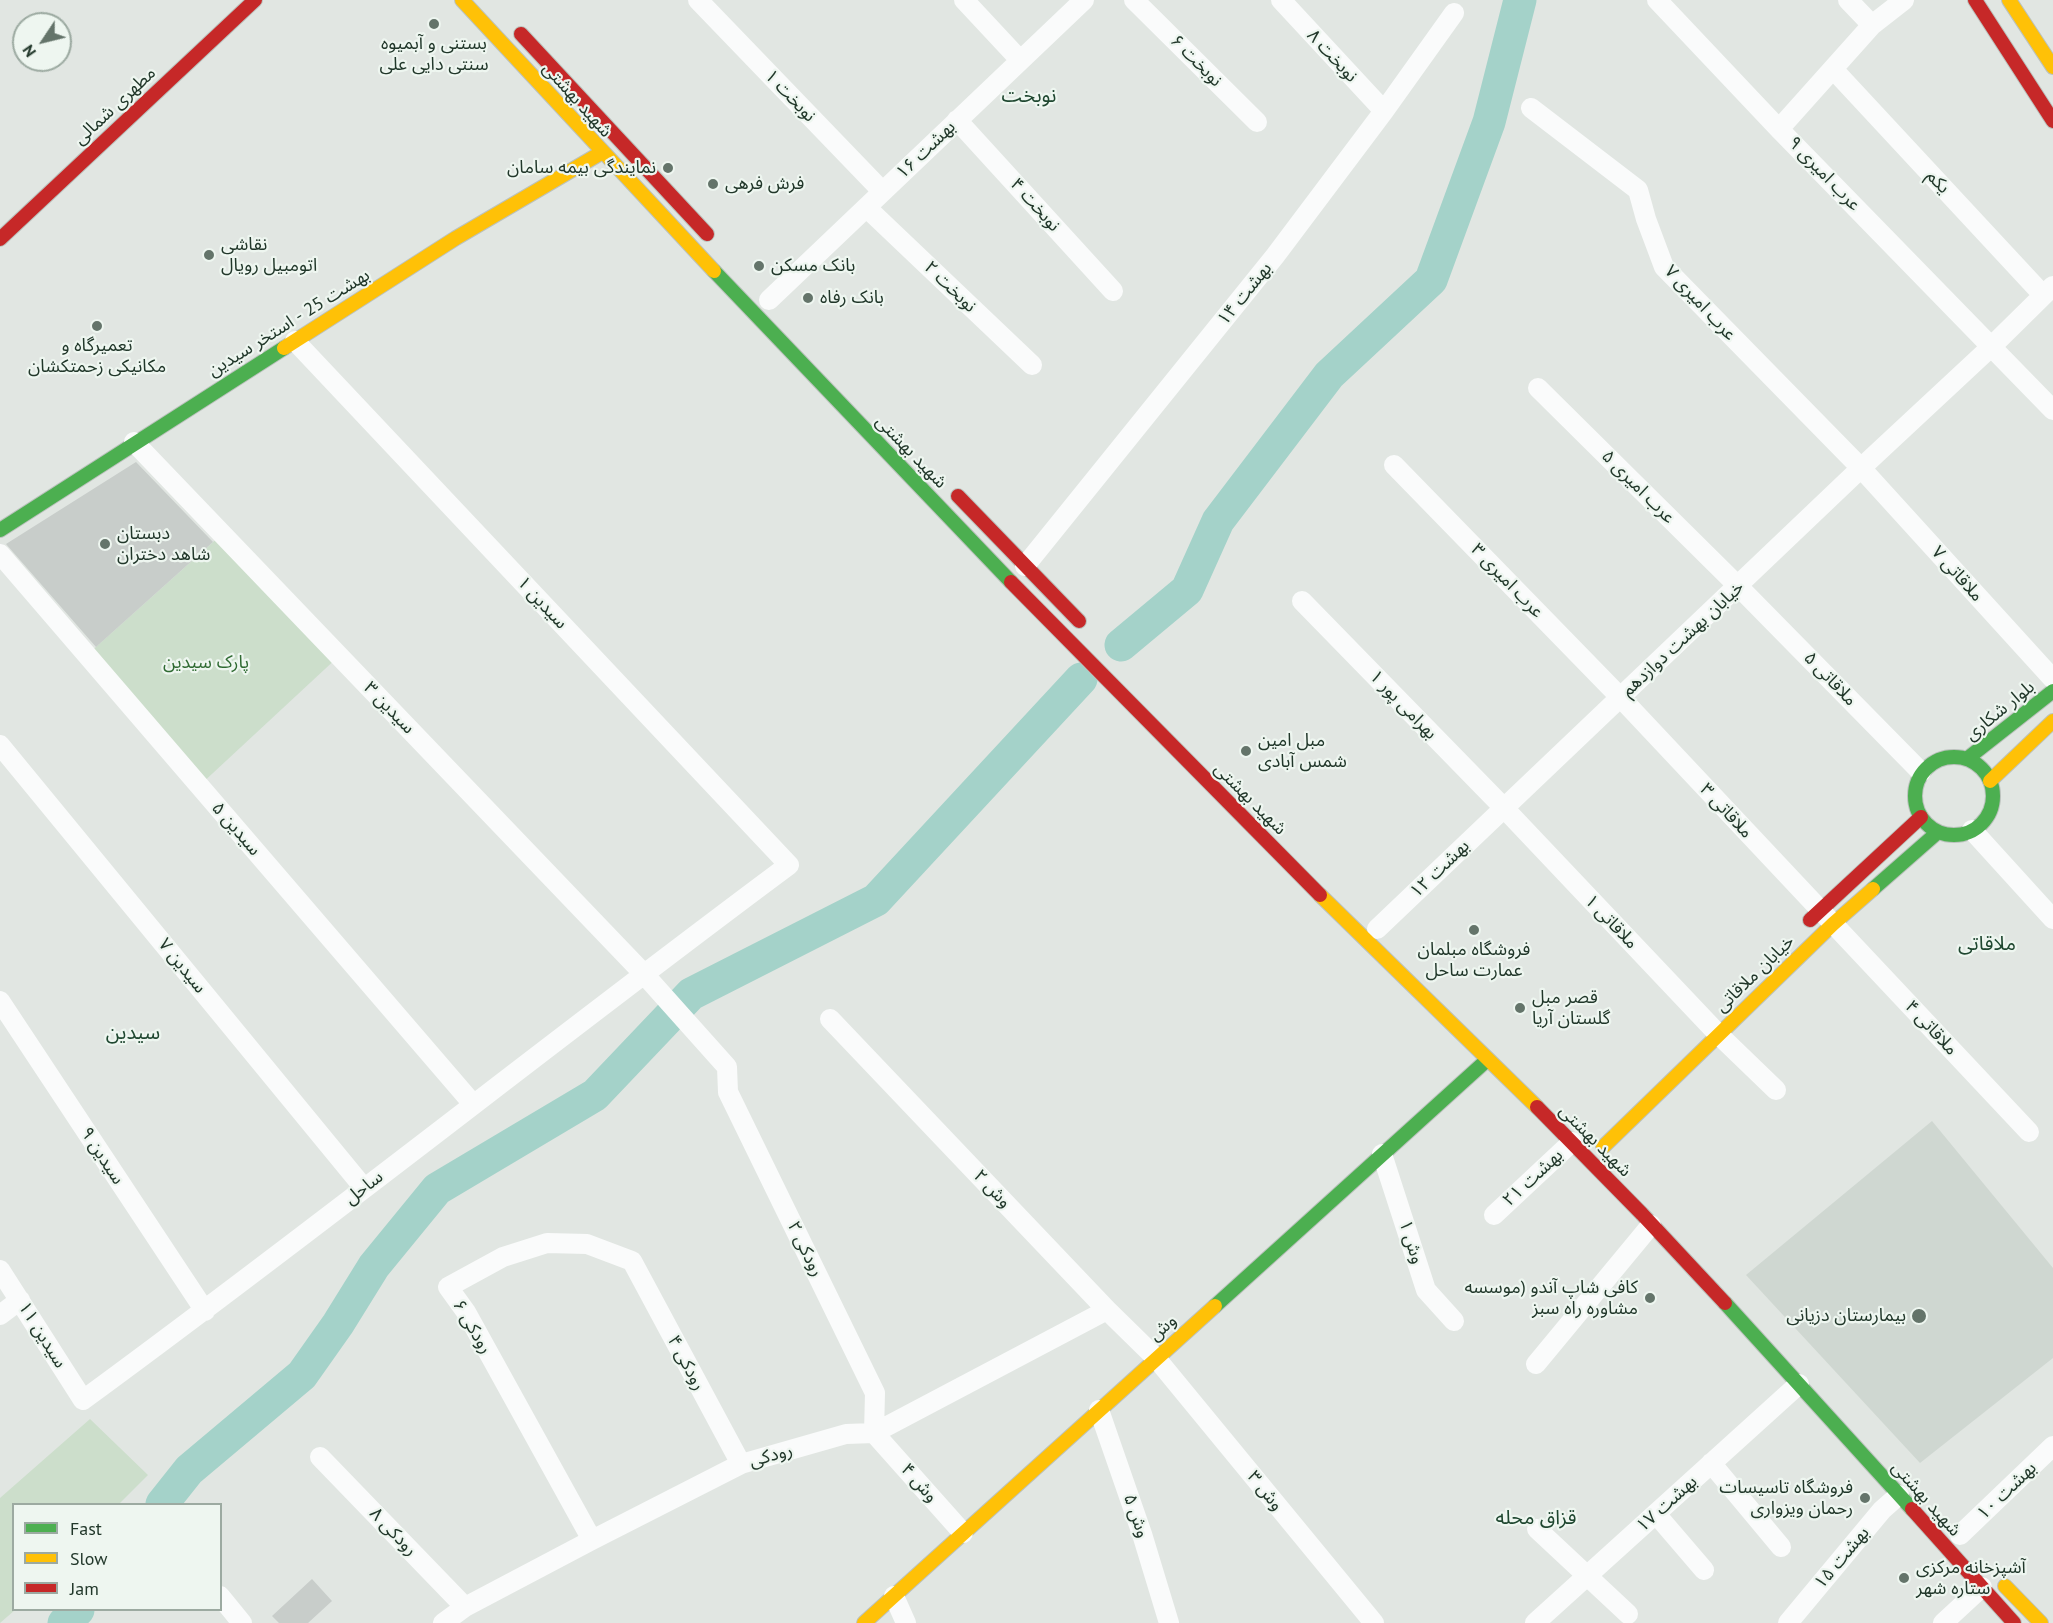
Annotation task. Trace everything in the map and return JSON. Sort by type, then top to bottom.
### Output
[{"type":"main road","name":"مطهری شمالی","points":[[0,239],[255,0]]},
{"type":"main road","name":"شهید بهشتی","points":[[462,0],[601,153],[1009,580],[1350,926],[1487,1060],[1582,1143],[1607,1152]]},
{"type":"main road","points":[[1975,0],[2053,121]]},
{"type":"main road","points":[[2009,0],[2053,67]]},
{"type":"main road","name":"شهید بهشتی","points":[[513,26],[713,240]]},
{"type":"main road","name":"بهشت 25 - استخر سیدین","points":[[0,530],[134,442],[456,238],[601,153]]},
{"type":"main road","name":"شهید بهشتی","points":[[951,489],[1091,634]]},
{"type":"main road","name":"بلوار شکاری","points":[[1968,758],[2053,691]]},
{"type":"main road","points":[[1990,781],[2053,721]]},
{"type":"main road","points":[[1968,758],[1983,770],[1990,781],[1993,796],[1991,809],[1981,824],[1972,830],[1953,835],[1938,832],[1921,817],[1917,810],[1914,795],[1921,772],[1939,759],[1968,758]]},
{"type":"main road","name":"خیابان ملاقاتی","points":[[1590,1160],[1607,1152],[1710,1026],[1826,917],[1921,817]]},
{"type":"main road","name":"خیابان ملاقاتی","points":[[1804,927],[1826,917],[1938,832]]},
{"type":"main road","name":"وش","points":[[864,1623],[1487,1060]]},
{"type":"main road","name":"شهید بهشتی","points":[[1582,1143],[1590,1160],[1899,1495],[1991,1583],[2040,1623]]},
{"type":"main road","name":"شهید بهشتی","points":[[1991,1583],[2014,1623]]},
{"type":"street","name":"۱ نوبخت","points":[[698,0],[882,191]]},
{"type":"street","points":[[964,0],[1020,60]]},
{"type":"street","name":"۱۶ بهشت","points":[[769,300],[1084,0]]},
{"type":"street","name":"نوبخت ۶","points":[[1134,0],[1257,122]]},
{"type":"street","name":"۸ نوبخت","points":[[1281,0],[1384,111]]},
{"type":"street","name":"۹ عرب امیری","points":[[1657,0],[1779,129],[2053,410]]},
{"type":"street","points":[[1848,0],[1872,25]]},
{"type":"street","points":[[1779,129],[1872,25],[1904,0]]},
{"type":"street","name":"بهشت ۱۴","points":[[1025,566],[1275,256],[1454,13]]},
{"type":"street","name":"یکم","points":[[1833,69],[2048,290]]},
{"type":"street","name":"۷ عرب امیری","points":[[1531,108],[1638,190],[1664,267],[1861,468]]},
{"type":"street","name":"۴ نوبخت","points":[[957,120],[1113,291]]},
{"type":"street","name":"۲ نوبخت","points":[[867,208],[1032,365]]},
{"type":"street","name":"خیابان بهشت دوازدهم","points":[[1504,808],[1992,346],[2048,290]]},
{"type":"street","name":"سیدین ۱","points":[[296,341],[789,865]]},
{"type":"street","name":"۵ عرب امیری","points":[[1538,388],[1738,586]]},
{"type":"street","name":"سیدین ۳","points":[[134,442],[643,973],[728,1067]]},
{"type":"street","name":"۳ عرب امیری","points":[[1394,465],[1620,697]]},
{"type":"street","name":"۷ ملاقاتی","points":[[1861,468],[2053,679]]},
{"type":"street","name":"سیدین ۵","points":[[0,554],[473,1104]]},
{"type":"street","name":"ملاقاتی ۵","points":[[1738,586],[1921,772]]},
{"type":"street","name":"۱ بهرامی پور","points":[[1302,601],[1504,808]]},
{"type":"street","name":"ملاقاتی ۳","points":[[1620,697],[1826,917]]},
{"type":"street","name":"سیدین ۷","points":[[0,745],[364,1188]]},
{"type":"street","name":"۱۲ بهشت","points":[[1377,929],[1504,808]]},
{"type":"street","name":"ملاقاتی ۱","points":[[1504,808],[1710,1026],[1776,1090]]},
{"type":"street","points":[[1972,830],[2053,919]]},
{"type":"street","name":"ساحل","points":[[83,1400],[204,1311],[643,973],[789,865]]},
{"type":"street","name":"ملاقاتی ۴","points":[[1826,917],[2029,1132]]},
{"type":"street","name":"۹ سیدین","points":[[0,1001],[204,1311]]},
{"type":"street","name":"وش ۲","points":[[830,1019],[1107,1310],[1156,1358]]},
{"type":"street","name":"رودکی ۲","points":[[728,1067],[728,1092],[875,1393],[874,1433]]},
{"type":"street","name":"بهشت ۲۱","points":[[1494,1215],[1582,1143]]},
{"type":"street","name":"وش ۱","points":[[1382,1154],[1426,1290],[1454,1322]]},
{"type":"street","points":[[1536,1364],[1651,1225]]},
{"type":"street","name":"رودکی ۶","points":[[592,1539],[466,1312],[448,1287],[503,1257],[547,1243],[587,1244],[632,1261]]},
{"type":"street","name":"رودکی ۴","points":[[632,1261],[741,1464]]},
{"type":"street","name":"۱۱ سیدین","points":[[0,1269],[83,1400]]},
{"type":"street","points":[[0,1315],[20,1300]]},
{"type":"street","name":"رودکی","points":[[443,1623],[465,1607],[592,1539],[741,1464],[846,1434],[874,1433],[1107,1310]]},
{"type":"street","name":"وش ۳","points":[[1156,1358],[1374,1623]]},
{"type":"street","name":"بهشت ۱۷","points":[[1535,1623],[1798,1384]]},
{"type":"street","name":"وش ۵","points":[[1099,1410],[1142,1534],[1169,1623]]},
{"type":"street","name":"وش ۴","points":[[874,1433],[963,1533]]},
{"type":"street","name":"بهشت ۱۰","points":[[1960,1536],[2053,1446]]},
{"type":"street","name":"رودکی ۸","points":[[320,1457],[465,1607]]},
{"type":"street","points":[[1711,1463],[1780,1547]]},
{"type":"street","name":"بهشت ۱۵","points":[[1788,1623],[1882,1510],[1899,1495]]},
{"type":"street","points":[[1656,1514],[1704,1570]]},
{"type":"street","points":[[1537,1529],[1628,1614]]},
{"type":"street","points":[[1943,1623],[1991,1583]]},
{"type":"street","points":[[894,1596],[906,1623]]},
{"type":"street","points":[[222,1598],[242,1623]]},
{"type":"shaded area","name":"بیمارستان دزیانی","points":[[1932,1121],[2053,1268],[2053,1358],[1920,1463],[1746,1275]]},
{"type":"green space","name":"پارک سیدین","points":[[222,534],[339,656],[199,786],[87,655]]},
{"type":"green space","points":[[90,1419],[148,1475],[120,1503],[12,1503],[12,1611],[14,1611],[0,1623],[0,1498]]},
{"type":"building","name":"دبستان شاهد دختران","points":[[136,462],[213,542],[96,647],[6,544]]},
{"type":"building","points":[[312,1579],[332,1601],[308,1623],[279,1623],[272,1616]]},
{"type":"waterway","points":[[1121,645],[1187,590],[1218,521],[1329,375],[1431,280],[1489,122],[1520,0]]},
{"type":"waterway","points":[[163,1503],[189,1470],[302,1375],[338,1324],[374,1266],[437,1189],[595,1095],[691,994],[876,900],[1081,679]]},
{"type":"waterway","points":[[64,1623],[77,1611]]},
{"type":"traffic: fast","points":[[714,271],[1011,582]]},
{"type":"traffic: fast","points":[[0,530],[284,348]]},
{"type":"traffic: fast","points":[[1968,758],[2053,691]]},
{"type":"traffic: fast","points":[[1954,757],[1969,760],[1982,768],[1990,781],[1993,796],[1990,811],[1982,824],[1969,832],[1954,835],[1939,832],[1926,824],[1918,811],[1915,796],[1918,781],[1926,768],[1939,760],[1954,757]]},
{"type":"traffic: fast","points":[[1873,889],[1938,832]]},
{"type":"traffic: fast","points":[[1215,1306],[1487,1060]]},
{"type":"traffic: fast","points":[[1725,1303],[1912,1509]]},
{"type":"traffic: slow","points":[[462,0],[714,271]]},
{"type":"traffic: slow","points":[[2009,0],[2053,67]]},
{"type":"traffic: slow","points":[[284,348],[456,238],[601,153]]},
{"type":"traffic: slow","points":[[1990,781],[2053,721]]},
{"type":"traffic: slow","points":[[1603,1147],[1833,924],[1873,889]]},
{"type":"traffic: slow","points":[[1320,895],[1537,1107]]},
{"type":"traffic: slow","points":[[864,1623],[1215,1306]]},
{"type":"traffic: slow","points":[[2005,1586],[2041,1623]]},
{"type":"traffic: jam","points":[[0,239],[255,0]]},
{"type":"traffic: jam","points":[[1975,0],[2053,121]]},
{"type":"traffic: jam","points":[[521,34],[707,234]]},
{"type":"traffic: jam","points":[[958,496],[1079,621]]},
{"type":"traffic: jam","points":[[1011,582],[1320,895]]},
{"type":"traffic: jam","points":[[1810,920],[1921,817]]},
{"type":"traffic: jam","points":[[1537,1107],[1725,1303]]},
{"type":"traffic: jam","points":[[1912,1509],[2014,1623]]},
{"type":"place","name":"بستنی و آبمیوه سنتی دایی علی","points":[[434,24]]},
{"type":"place","name":"نمایندگی بیمه سامان","points":[[668,168]]},
{"type":"place","name":"فرش فرهی","points":[[713,184]]},
{"type":"place","name":"نقاشی اتومبیل رویال","points":[[209,255]]},
{"type":"place","name":"بانک مسکن","points":[[759,266]]},
{"type":"place","name":"بانک رفاه","points":[[808,298]]},
{"type":"place","name":"تعمیرگاه و مکانیکی زحمتکشان","points":[[97,326]]},
{"type":"place","name":"دبستان شاهد دختران","points":[[105,544]]},
{"type":"place","name":"مبل امین شمس آبادی","points":[[1246,751]]},
{"type":"place","name":"فروشگاه مبلمان عمارت ساحل","points":[[1474,930]]},
{"type":"place","name":"قصر مبل گلستان آریا","points":[[1520,1008]]},
{"type":"place","name":"کافی شاپ آندو (موسسه مشاوره راه سبز","points":[[1650,1298]]},
{"type":"place","name":"بیمارستان دزیانی","points":[[1919,1316]]},
{"type":"place","name":"فروشگاه تاسیسات رحمان ویزواری","points":[[1865,1498]]},
{"type":"place","name":"آشپزخانه مرکزی ستاره شهر","points":[[1904,1578]]},
{"type":"district","name":"نوبخت","points":[[1029,96]]},
{"type":"district","name":"ملاقاتی","points":[[1987,944]]},
{"type":"district","name":"سیدین","points":[[133,1033]]},
{"type":"district","name":"قزاق محله","points":[[1536,1518]]}]
